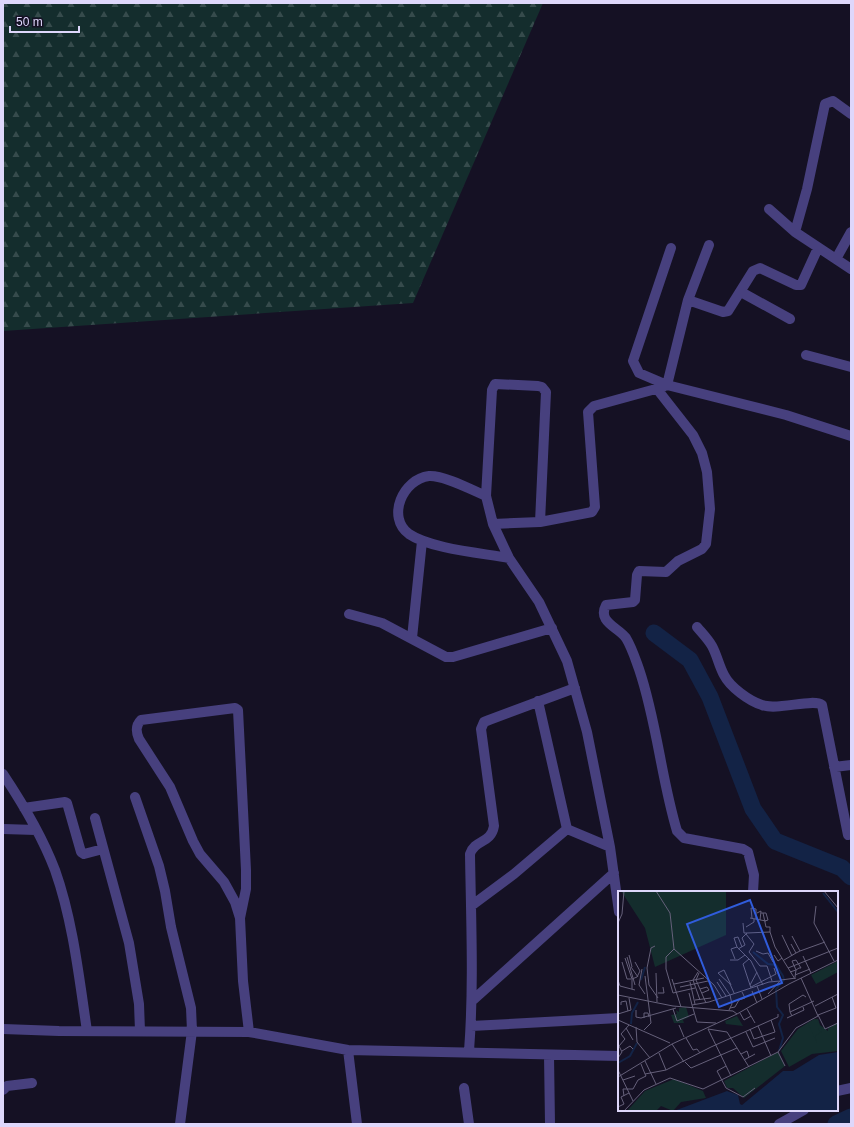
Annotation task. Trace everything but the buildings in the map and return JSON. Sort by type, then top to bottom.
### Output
[{"type":"street","points":[[795,232],[807,189],[823,108],[825,104],[833,102],[851,114]]},
{"type":"street","points":[[769,209],[795,232],[851,269]]},
{"type":"street","points":[[836,259],[851,232]]},
{"type":"street","points":[[667,385],[688,300],[709,245]]},
{"type":"street","points":[[672,248],[633,361],[639,373],[667,385],[786,415],[851,436]]},
{"type":"street","points":[[688,300],[726,312],[731,308],[753,271],[760,268],[796,285],[801,285],[818,248]]},
{"type":"street","points":[[741,292],[790,319]]},
{"type":"street","points":[[806,355],[851,367]]},
{"type":"street","points":[[540,522],[546,392],[542,387],[499,383],[493,387],[486,496],[493,524],[510,558],[540,602],[567,661],[587,732],[610,847],[618,904]]},
{"type":"street","points":[[493,524],[540,522],[594,510],[588,416],[590,408],[667,385]]},
{"type":"street","points":[[657,389],[693,435],[702,453],[707,472],[710,509],[708,538],[702,549],[678,561],[666,572],[639,571],[637,575],[635,600],[633,602],[606,605],[604,617],[608,623],[622,633],[635,656],[647,697],[677,831],[684,838],[743,849],[748,852],[754,875],[753,891]]},
{"type":"street","points":[[486,496],[442,478],[430,476],[419,479],[411,484],[403,494],[399,506],[398,517],[402,526],[408,533],[422,541],[510,558]]},
{"type":"street","points":[[412,638],[422,541]]},
{"type":"street","points":[[349,614],[382,623],[412,638],[438,654],[453,657],[552,628]]},
{"type":"street","points":[[697,628],[712,646],[724,676],[729,683],[754,702],[763,706],[776,707],[814,702],[822,705],[848,835]]},
{"type":"street","points":[[469,1051],[473,1000],[471,967],[470,854],[477,845],[490,838],[494,826],[480,729],[484,722],[575,688]]},
{"type":"street","points":[[538,701],[567,829]]},
{"type":"street","points":[[240,918],[246,889],[246,870],[238,710],[235,708],[141,720],[136,727],[136,733],[170,787],[200,854],[229,891],[235,902],[240,918],[249,1032]]},
{"type":"street","points":[[834,767],[851,765]]},
{"type":"street","points":[[3,774],[36,830],[55,871],[74,948],[87,1031]]},
{"type":"street","points":[[135,797],[165,891],[171,927],[191,1008],[192,1031],[180,1124]]},
{"type":"street","points":[[24,808],[65,802],[68,803],[81,852],[84,854],[103,849]]},
{"type":"street","points":[[94,818],[129,943],[139,1004],[140,1031]]},
{"type":"street","points":[[567,829],[610,847]]},
{"type":"street","points":[[471,906],[514,874],[567,829]]},
{"type":"street","points":[[3,830],[36,830]]},
{"type":"street","points":[[473,1000],[614,873]]},
{"type":"street","points":[[471,1026],[618,1018]]},
{"type":"street","points":[[3,1028],[87,1031],[249,1032],[348,1050],[469,1051],[549,1055],[618,1056]]},
{"type":"street","points":[[348,1050],[357,1124]]},
{"type":"street","points":[[549,1055],[550,1124]]},
{"type":"street","points":[[3,1090],[7,1086],[32,1083]]},
{"type":"street","points":[[464,1088],[469,1124]]},
{"type":"street","points":[[838,1091],[851,1088]]},
{"type":"street","points":[[779,1124],[802,1111]]},
{"type":"green space","points":[[3,3],[543,3],[413,303],[3,331]]},
{"type":"waterway","points":[[654,633],[690,660],[710,697],[753,809],[775,841],[842,868],[851,877]]},
{"type":"waterway","points":[[836,1124],[851,1117]]}]
